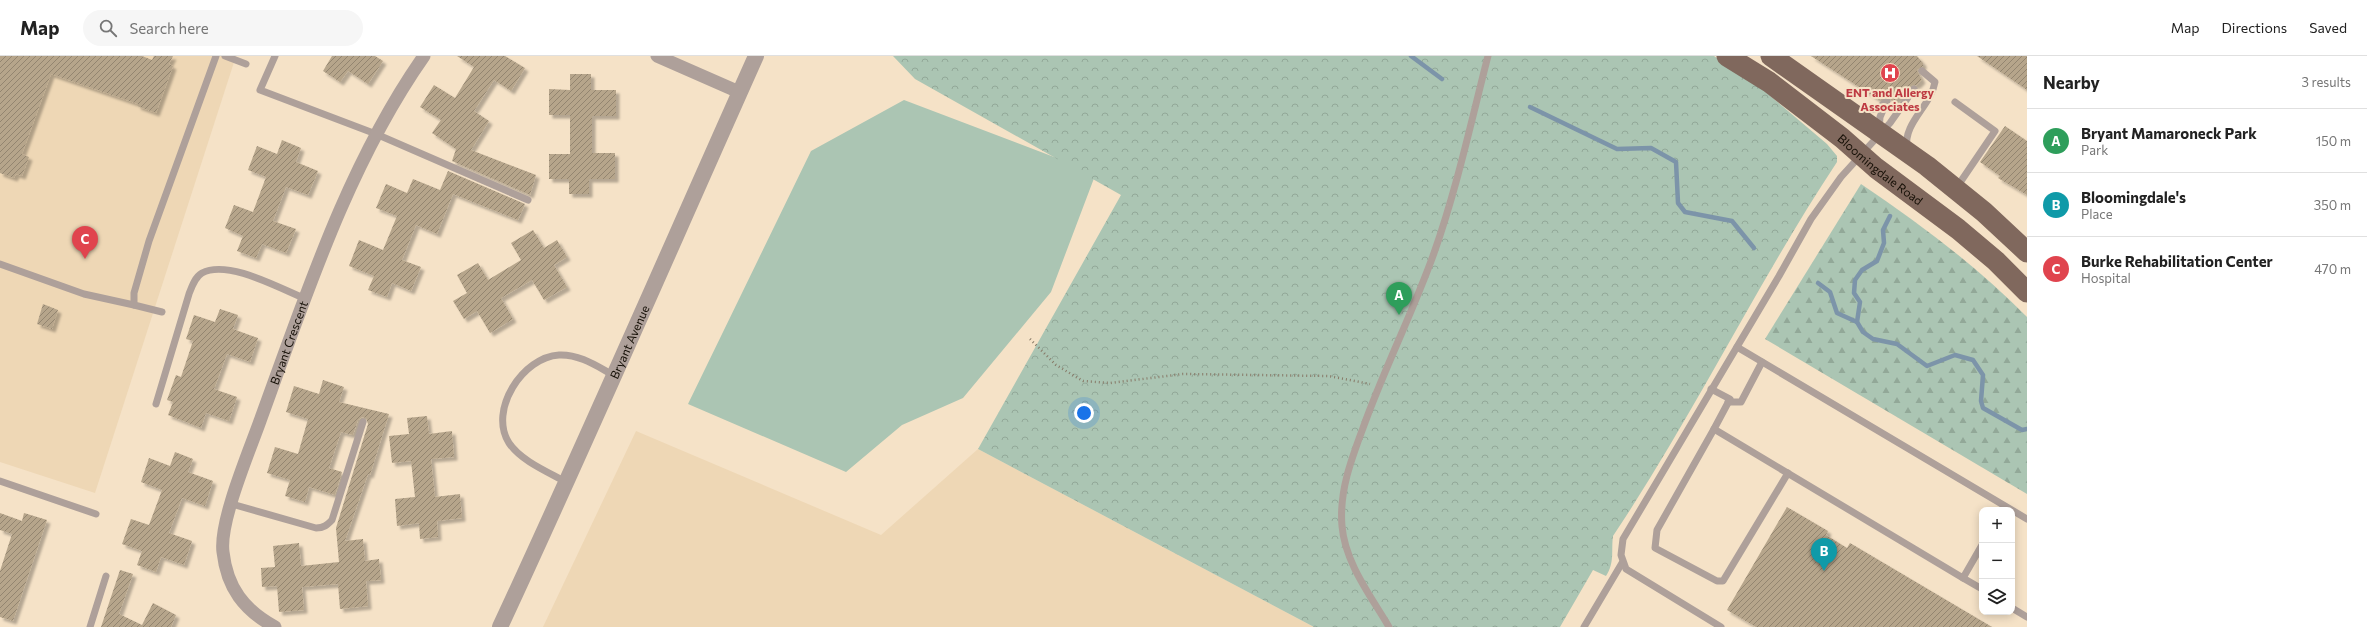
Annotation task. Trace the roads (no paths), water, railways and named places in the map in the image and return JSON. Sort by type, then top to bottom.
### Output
[{"type":"main road","name":"Bloomingdale Road","points":[[1727,56],[1769,82],[1958,229],[1996,261],[2027,292]]},
{"type":"main road","points":[[1771,56],[1851,111],[1879,134],[1956,189],[2027,252]]},
{"type":"street","name":"Bryant Crescent","points":[[272,626],[255,616],[238,598],[227,573],[222,552],[223,535],[242,470],[348,192],[376,134],[424,56]]},
{"type":"street","points":[[657,56],[739,92]]},
{"type":"street","name":"Bryant Avenue","points":[[500,627],[616,376],[756,56]]},
{"type":"lane","points":[[134,305],[134,293],[149,241],[216,56]]},
{"type":"lane","points":[[225,56],[246,64]]},
{"type":"lane","points":[[275,56],[260,90],[376,134],[528,200]]},
{"type":"lane","points":[[1389,627],[1347,554],[1342,526],[1343,494],[1349,467],[1378,385],[1434,254],[1457,183],[1488,56]]},
{"type":"lane","points":[[1908,154],[1906,142],[1908,132],[1933,93],[1935,82],[1922,71]]},
{"type":"lane","points":[[1722,627],[1629,572],[1622,563],[1620,547],[1623,539],[1811,219],[1841,177],[1890,123],[1914,89]]},
{"type":"lane","points":[[1851,111],[1877,109],[1887,101],[1880,117],[1879,134]]},
{"type":"lane","points":[[1955,102],[1996,131],[1956,189]]},
{"type":"lane","points":[[0,264],[84,294],[162,312]]},
{"type":"lane","points":[[156,404],[189,294],[196,279],[202,273],[213,270],[238,272],[306,300]]},
{"type":"lane","points":[[1737,347],[2002,507]]},
{"type":"lane","points":[[567,482],[541,468],[514,450],[508,441],[504,429],[507,400],[522,375],[533,365],[558,355],[572,356],[616,376]]},
{"type":"lane","points":[[1728,402],[1740,402],[1762,362]]},
{"type":"lane","points":[[1711,389],[1730,399],[1657,530],[1655,548],[1717,581],[1723,581],[1788,473]]},
{"type":"lane","points":[[232,504],[316,528],[322,528],[327,525],[332,520],[363,422]]},
{"type":"lane","points":[[1714,429],[1979,587]]},
{"type":"lane","points":[[2,482],[96,514]]},
{"type":"lane","points":[[2015,513],[2027,519]]},
{"type":"lane","points":[[1963,578],[1979,551]]},
{"type":"lane","points":[[1584,627],[1622,563]]},
{"type":"lane","points":[[90,627],[106,576]]},
{"type":"lane","points":[[2015,610],[2027,617]]},
{"type":"waterway","points":[[1411,56],[1442,79]]},
{"type":"waterway","points":[[1530,107],[1617,149],[1651,148],[1676,162],[1678,203],[1685,212],[1732,221],[1754,248]]},
{"type":"waterway","points":[[1890,216],[1883,230],[1884,243],[1877,261],[1862,270],[1855,280],[1854,293],[1860,302],[1857,322],[1863,332],[1873,339],[1897,344],[1927,366],[1955,355],[1973,360],[1983,375],[1981,401],[1983,408],[2022,430],[2027,429]]},
{"type":"waterway","points":[[1818,283],[1830,292],[1837,313],[1857,322]]},
{"type":"place","name":"ENT and Allergy Associates","points":[[1890,73]]},
{"type":"place","name":"Burke Rehabilitation Center","points":[[85,259]]},
{"type":"place","name":"Bryant Mamaroneck Park","points":[[1399,315]]},
{"type":"place","name":"Bloomingdale's","points":[[1824,571]]}]
